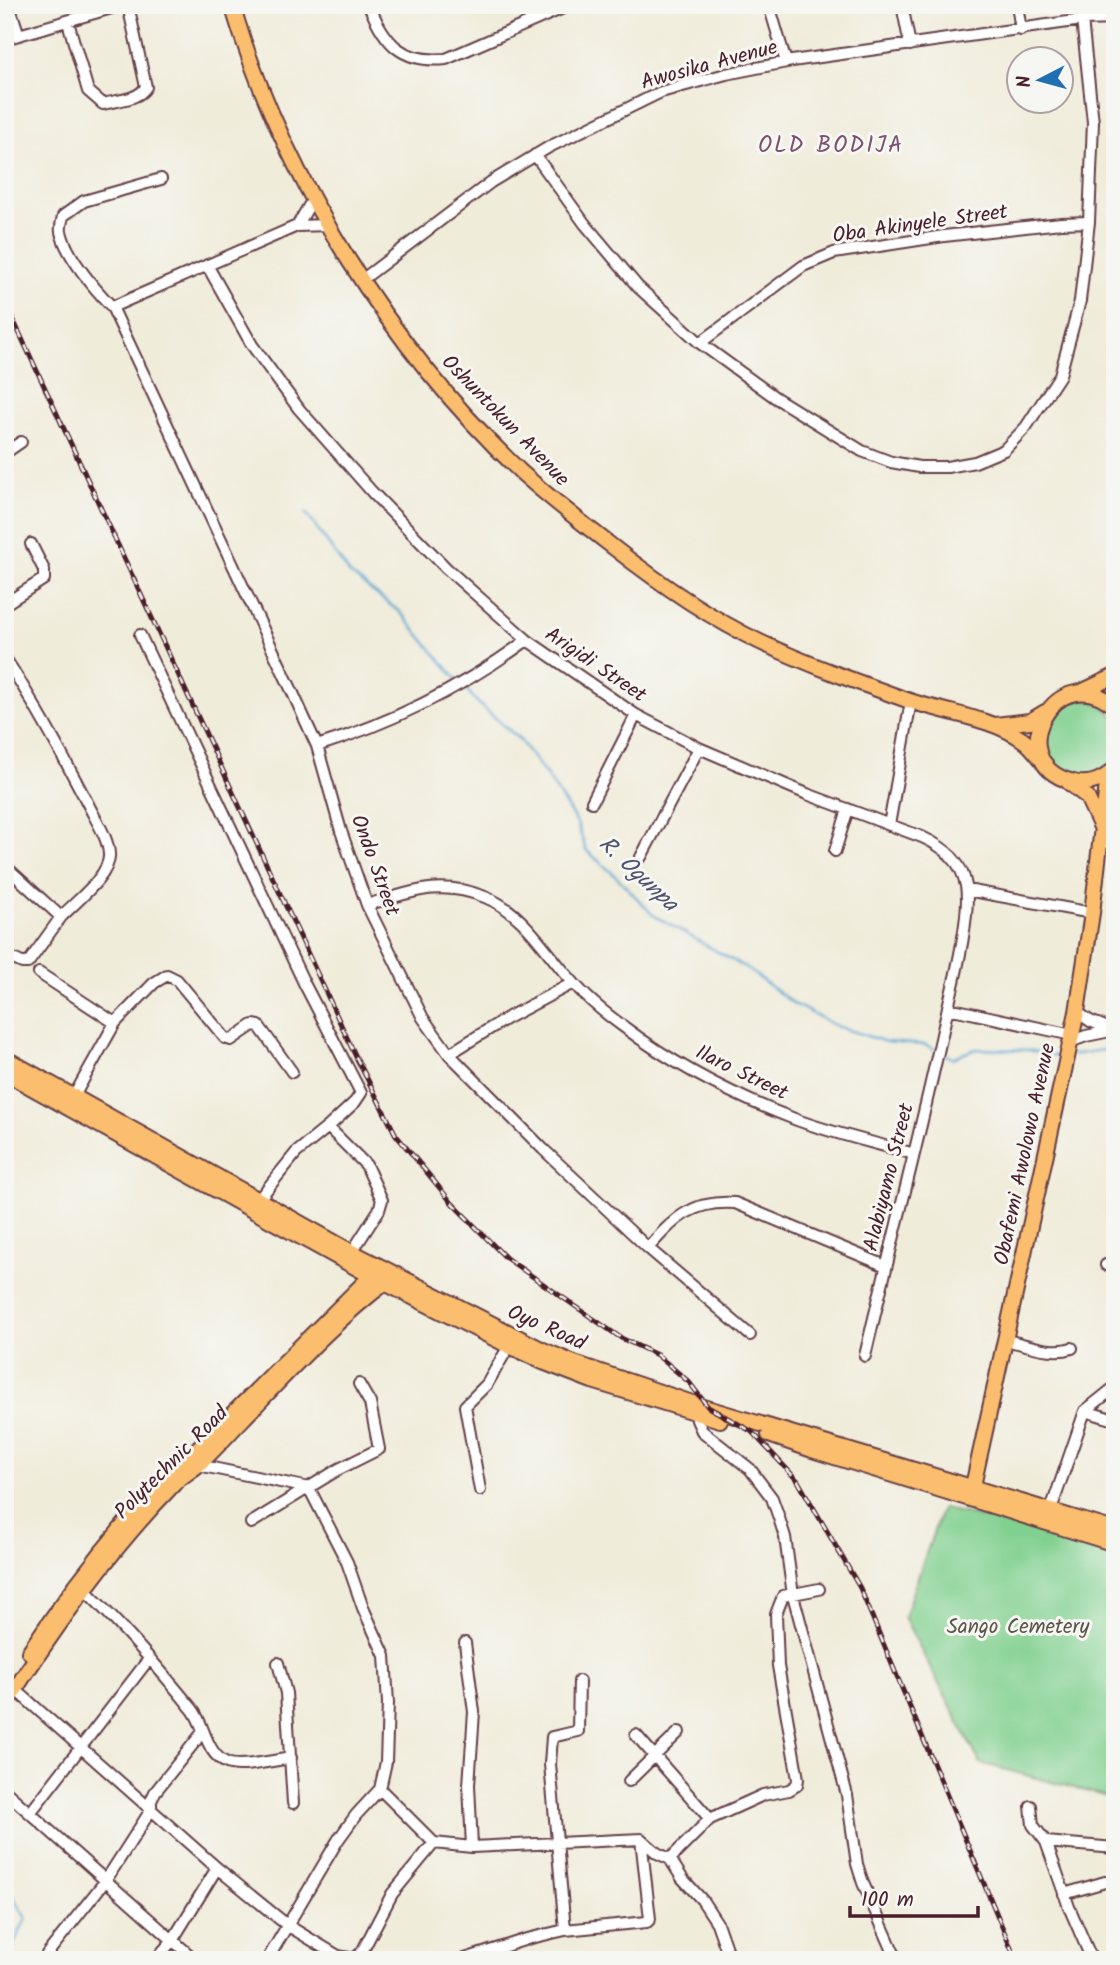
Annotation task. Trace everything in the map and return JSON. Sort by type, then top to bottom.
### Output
[{"type":"main road","name":"Oshuntokun Avenue","points":[[232,5],[254,69],[313,199],[328,225],[420,360],[522,472],[570,514],[679,597],[761,642],[821,668],[911,701],[994,726],[1022,739],[1058,776]]},
{"type":"main road","points":[[1080,693],[1115,676]]},
{"type":"main road","name":"Oshuntokun Avenue","points":[[994,726],[1030,721],[1056,701],[1067,695],[1080,693]]},
{"type":"main road","points":[[1080,693],[1096,695],[1115,707]]},
{"type":"main road","points":[[1046,711],[1039,726],[1037,742],[1046,765]]},
{"type":"main road","points":[[1058,776],[1077,783],[1098,780],[1111,772]]},
{"type":"main road","name":"Obafemi Awolowo Avenue","points":[[972,1493],[1077,1012],[1105,838],[1111,772]]},
{"type":"main road","points":[[1058,776],[1087,797],[1105,838]]},
{"type":"main road","name":"Oyo Road","points":[[5,1058],[49,1089],[376,1272],[541,1349],[812,1450],[1049,1516],[1115,1530]]},
{"type":"main road","name":"Oyo Road","points":[[5,1073],[74,1096],[259,1199],[348,1256]]},
{"type":"main road","points":[[348,1256],[347,1268],[352,1294]]},
{"type":"main road","name":"Polytechnic Road","points":[[10,1686],[152,1507],[176,1482],[198,1465],[352,1294],[376,1272]]},
{"type":"main road","name":"Oyo Road","points":[[391,1279],[509,1346],[543,1362],[592,1381],[699,1410]]},
{"type":"main road","name":"Polytechnic Road","points":[[5,1704],[10,1686],[59,1607],[115,1534],[167,1477],[292,1361],[362,1300],[391,1279]]},
{"type":"main road","name":"Oyo Road","points":[[1049,1516],[1115,1544]]},
{"type":"street","points":[[9,5],[19,35]]},
{"type":"street","points":[[68,22],[88,92],[103,104],[135,97],[142,93],[146,86],[128,5]]},
{"type":"street","points":[[369,5],[376,23],[391,43],[406,56],[428,61],[446,59],[570,5]]},
{"type":"street","points":[[769,5],[786,62]]},
{"type":"street","points":[[902,5],[910,45]]},
{"type":"street","points":[[1017,5],[1021,30]]},
{"type":"street","points":[[5,39],[115,6]]},
{"type":"street","name":"Awosika Avenue","points":[[363,279],[491,182],[603,119],[661,92],[726,74],[786,62],[1082,20],[1115,19]]},
{"type":"street","points":[[535,155],[585,224],[638,287],[699,343],[809,420],[862,450],[891,462],[919,467],[947,467],[975,461],[1004,450],[1026,427],[1060,375],[1080,301],[1089,222],[1093,122],[1082,20]]},
{"type":"street","name":"Ondo Street","points":[[161,179],[84,201],[63,216],[60,230],[66,245],[98,292],[112,307],[317,746],[341,831],[367,905],[423,1018],[449,1054],[535,1141],[648,1248],[750,1335]]},
{"type":"street","points":[[297,226],[313,199]]},
{"type":"street","name":"Oba Akinyele Street","points":[[699,343],[803,267],[834,253],[944,236],[1089,222]]},
{"type":"street","points":[[112,307],[297,226],[328,225]]},
{"type":"street","name":"Arigidi Street","points":[[207,265],[252,345],[299,409],[372,492],[446,568],[527,640],[636,715],[699,748],[938,844],[954,859],[963,875],[967,890],[961,944],[948,1008]]},
{"type":"street","points":[[5,453],[21,442]]},
{"type":"street","points":[[5,604],[44,579],[44,570],[31,544]]},
{"type":"street","points":[[140,635],[300,973],[361,1093],[328,1127],[296,1153],[259,1199]]},
{"type":"street","points":[[317,746],[367,730],[450,691],[488,669],[527,640]]},
{"type":"street","points":[[5,658],[57,743],[110,854],[99,879],[61,916],[28,963],[5,955]]},
{"type":"street","points":[[889,825],[911,701]]},
{"type":"street","points":[[592,802],[636,715]]},
{"type":"street","points":[[641,857],[699,748]]},
{"type":"street","points":[[835,851],[848,809]]},
{"type":"street","points":[[5,866],[61,916]]},
{"type":"street","name":"Ilaro Street","points":[[367,905],[428,888],[450,887],[489,898],[512,912],[573,983],[623,1027],[681,1065],[736,1095],[799,1120],[915,1154]]},
{"type":"street","points":[[967,890],[1092,913]]},
{"type":"street","points":[[39,973],[115,1023]]},
{"type":"street","points":[[74,1096],[115,1023],[154,983],[163,976],[171,975],[225,1038],[231,1040],[253,1025],[259,1026],[292,1072]]},
{"type":"street","points":[[449,1054],[573,983]]},
{"type":"street","points":[[948,1008],[1069,1048],[1086,1036],[1114,1030]]},
{"type":"street","name":"Alabiyamo Street","points":[[865,1356],[948,1008]]},
{"type":"street","points":[[1077,1012],[1090,1021],[1114,1030]]},
{"type":"street","points":[[328,1127],[366,1165],[382,1200],[379,1210],[348,1256]]},
{"type":"street","points":[[648,1248],[676,1218],[693,1208],[714,1201],[734,1203],[886,1266]]},
{"type":"street","points":[[1006,1340],[1053,1350],[1072,1348]]},
{"type":"street","points":[[480,1490],[465,1406],[482,1390],[509,1346]]},
{"type":"street","points":[[251,1523],[339,1469],[379,1449],[370,1403],[359,1384]]},
{"type":"street","points":[[1049,1516],[1085,1411],[1115,1387]]},
{"type":"street","points":[[699,1410],[696,1420],[702,1431],[750,1469],[772,1498],[785,1537],[793,1595],[847,1795],[857,1864],[897,1960]]},
{"type":"street","points":[[1085,1411],[1115,1420]]},
{"type":"street","points":[[198,1465],[309,1488]]},
{"type":"street","points":[[267,1960],[338,1840],[380,1789],[386,1762],[388,1738],[384,1656],[347,1562],[309,1488]]},
{"type":"street","points":[[670,1859],[710,1819],[763,1794],[789,1790],[797,1785],[778,1666],[776,1614],[783,1596],[819,1589]]},
{"type":"street","points":[[85,1590],[131,1637],[194,1712],[202,1733],[221,1760],[230,1765],[291,1758]]},
{"type":"street","points":[[465,1643],[474,1712],[469,1785],[472,1847]]},
{"type":"street","points":[[30,1813],[149,1659]]},
{"type":"street","points":[[278,1663],[286,1693],[293,1803]]},
{"type":"street","points":[[565,1930],[550,1764],[552,1737],[578,1731],[579,1681]]},
{"type":"street","points":[[10,1686],[217,1868],[287,1925],[338,1956],[354,1959],[362,1952],[392,1894],[434,1843]]},
{"type":"street","points":[[629,1781],[679,1732]]},
{"type":"street","points":[[47,1954],[106,1880],[151,1810],[155,1792],[202,1733]]},
{"type":"street","points":[[636,1735],[710,1819]]},
{"type":"street","points":[[380,1789],[434,1843],[472,1847],[640,1839],[657,1853],[670,1859],[682,1878],[702,1900],[717,1923],[730,1960]]},
{"type":"street","points":[[5,1791],[195,1960]]},
{"type":"street","points":[[1031,1806],[1033,1825],[1046,1842],[1064,1894],[1092,1960]]},
{"type":"street","points":[[462,1960],[565,1930],[649,1921],[640,1839]]},
{"type":"street","points":[[1046,1842],[1115,1848]]},
{"type":"street","points":[[155,1960],[172,1941],[217,1868]]},
{"type":"street","points":[[1064,1894],[1105,1882],[1115,1882]]},
{"type":"green space","points":[[1083,699],[1100,705],[1115,717],[1115,759],[1098,774],[1080,777],[1064,770],[1052,757],[1045,740],[1047,723],[1059,708]]},
{"type":"green space","name":"Sango Cemetery","points":[[942,1508],[1115,1550],[1115,1799],[980,1763],[904,1617]]},
{"type":"waterway","name":"R. Ogunpa","points":[[305,512],[350,574],[401,613],[459,682]]},
{"type":"waterway","name":"R. Ogunpa","points":[[464,687],[519,739],[549,779],[577,823],[586,850],[616,876],[653,915],[746,968],[794,1004],[836,1026],[886,1042],[926,1045],[934,1049]]},
{"type":"waterway","name":"R. Ogunpa","points":[[1072,1055],[1115,1048]]},
{"type":"waterway","name":"R. Ogunpa","points":[[940,1052],[952,1058],[976,1049],[1028,1050],[1062,1057]]},
{"type":"waterway","points":[[5,1884],[26,1918],[7,1960]]},
{"type":"railway","points":[[5,302],[356,1057],[396,1135],[452,1203],[506,1258],[621,1338],[657,1355],[689,1382],[708,1407],[751,1431],[798,1481],[860,1588],[1016,1960]]},
{"type":"district","name":"OLD BODIJA","points":[[831,144]]}]
